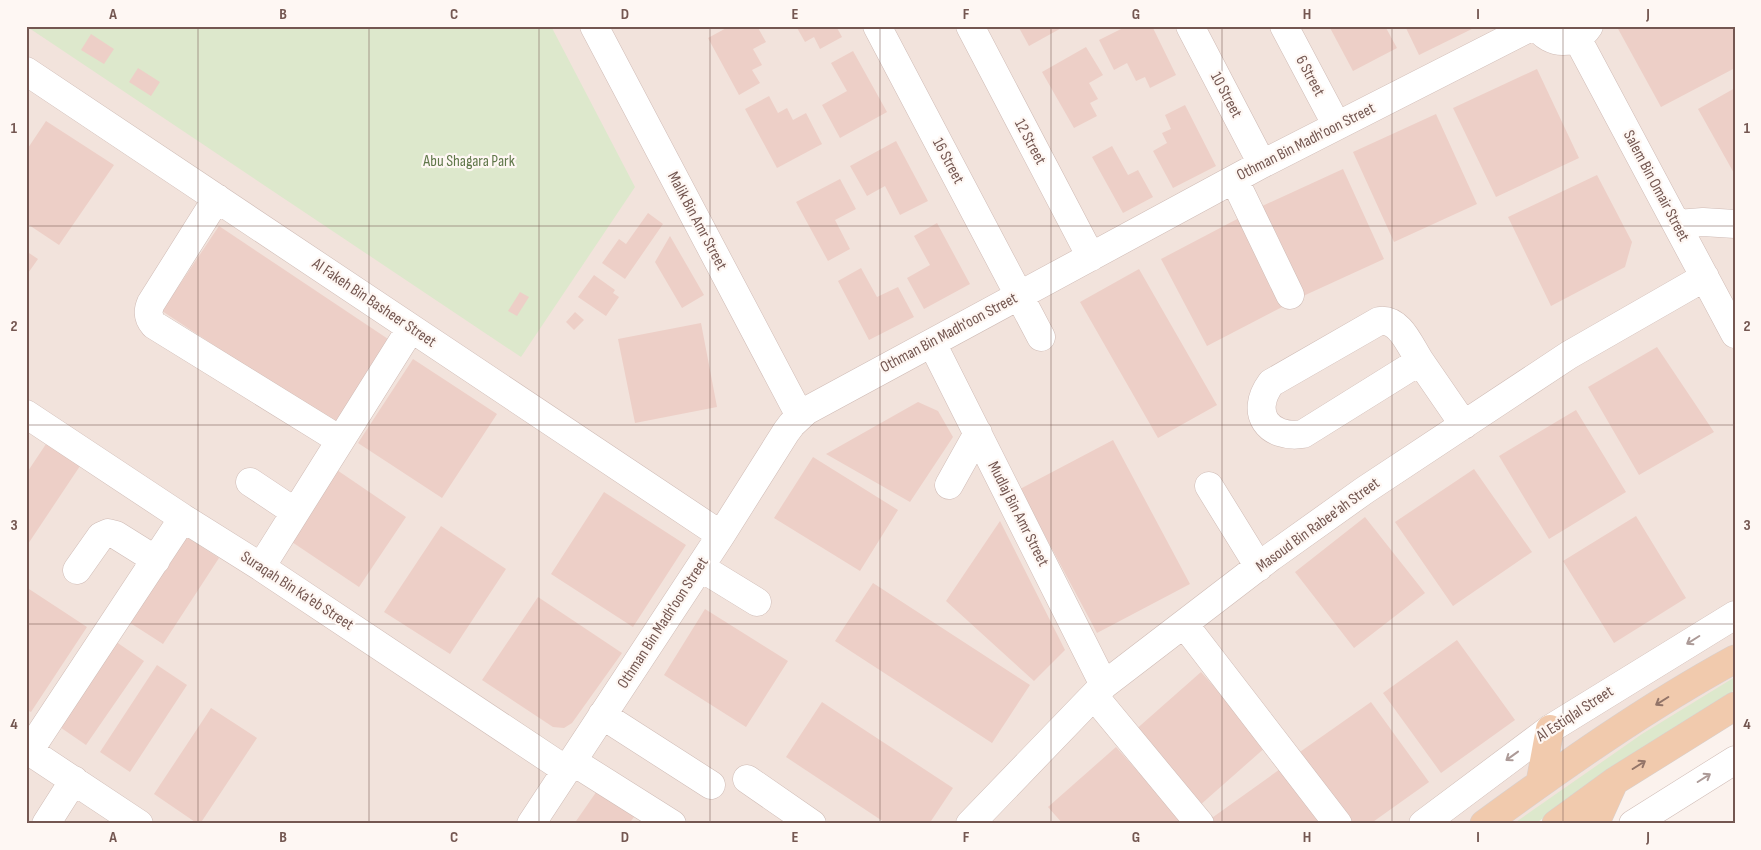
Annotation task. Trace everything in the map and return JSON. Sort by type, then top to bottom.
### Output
[{"type":"main road","points":[[1484,824],[1634,718],[1735,658]]},
{"type":"main road","points":[[1556,824],[1614,781],[1735,706]]},
{"type":"main road","points":[[1540,783],[1550,729]]},
{"type":"main road","points":[[1595,824],[1614,781]]},
{"type":"street","name":"Malik Bin Amr Street","points":[[594,26],[800,416]]},
{"type":"street","name":"16 Street","points":[[877,26],[1041,336]]},
{"type":"street","name":"12 Street","points":[[970,26],[1091,257]]},
{"type":"street","name":"10 Street","points":[[1190,26],[1262,164]]},
{"type":"street","name":"6 Street","points":[[1284,26],[1337,126]]},
{"type":"street","name":"Othman Bin Madh'oon Street","points":[[531,824],[721,535],[786,432],[800,416],[812,407],[1262,164],[1533,26]]},
{"type":"street","points":[[1537,26],[1541,33],[1549,39],[1558,42],[1568,42],[1583,32]]},
{"type":"street","name":"Salem Bin Omair Street","points":[[1583,32],[1677,224],[1735,334]]},
{"type":"street","name":"Al Fakeh Bin Basheer Street","points":[[26,70],[721,535]]},
{"type":"street","points":[[1234,179],[1290,294]]},
{"type":"street","points":[[217,198],[151,303],[148,315],[150,321],[340,440]]},
{"type":"street","points":[[1677,224],[1703,222],[1735,224]]},
{"type":"street","name":"Masoud Bin Rabee'ah Street","points":[[970,824],[1099,690],[1259,567],[1365,490],[1569,355],[1705,277]]},
{"type":"street","points":[[1420,361],[1304,434],[1291,436],[1279,434],[1263,416],[1262,404],[1264,393],[1272,383],[1378,321],[1388,321],[1398,327],[1464,424]]},
{"type":"street","points":[[261,567],[411,328]]},
{"type":"street","name":"Mudlaj Bin Amr Street","points":[[932,342],[978,433],[1099,690],[1200,824]]},
{"type":"street","name":"Suraqah Bin Ka'eb Street","points":[[26,414],[183,518],[569,765],[672,824]]},
{"type":"street","points":[[949,485],[978,433]]},
{"type":"street","points":[[250,482],[295,512]]},
{"type":"street","points":[[1209,486],[1259,567]]},
{"type":"street","points":[[139,824],[28,750],[183,518]]},
{"type":"street","points":[[77,570],[100,536],[108,533],[116,535],[156,560]]},
{"type":"street","points":[[700,567],[757,602]]},
{"type":"street","name":"Al Estiqlal Street","points":[[1423,824],[1550,729],[1735,615]]},
{"type":"street","points":[[1192,618],[1231,653]]},
{"type":"street","points":[[1192,618],[1338,824]]},
{"type":"street","points":[[602,715],[711,785]]},
{"type":"street","points":[[1633,824],[1735,760]]},
{"type":"street","points":[[747,779],[812,824]]},
{"type":"street","points":[[46,824],[74,780]]},
{"type":"shaded area","points":[[26,26],[1735,26],[1735,678],[1514,824],[26,824]]},
{"type":"green space","name":"Abu Shagara Park","points":[[26,26],[551,26],[635,187],[521,357]]},
{"type":"green space","points":[[1735,677],[1735,690],[1654,741],[1535,824],[1513,824],[1642,734]]},
{"type":"building","points":[[730,26],[757,26],[766,42],[753,49],[762,65],[752,70],[760,83],[739,95],[708,38]]},
{"type":"building","points":[[796,26],[836,26],[842,37],[820,49],[814,37],[805,42]]},
{"type":"building","points":[[1018,26],[1065,26],[1029,46]]},
{"type":"building","points":[[1127,26],[1152,26],[1176,75],[1150,88],[1145,77],[1136,81],[1127,63],[1114,70],[1099,40]]},
{"type":"building","points":[[1329,26],[1385,26],[1397,48],[1353,71]]},
{"type":"building","points":[[1405,26],[1478,26],[1419,55]]},
{"type":"building","points":[[1735,26],[1735,68],[1661,107],[1617,27]]},
{"type":"building","points":[[91,34],[114,49],[104,64],[81,50]]},
{"type":"building","points":[[1086,47],[1103,75],[1089,83],[1098,99],[1090,103],[1097,116],[1074,128],[1042,72]]},
{"type":"building","points":[[853,51],[887,112],[840,138],[822,105],[847,91],[831,63]]},
{"type":"building","points":[[138,68],[160,82],[151,96],[129,82]]},
{"type":"building","points":[[1537,69],[1579,158],[1496,197],[1453,108]]},
{"type":"building","points":[[1735,88],[1735,175],[1698,109]]},
{"type":"building","points":[[769,96],[778,113],[787,108],[793,120],[806,113],[822,144],[777,168],[745,109]]},
{"type":"building","points":[[1185,105],[1216,166],[1173,188],[1153,151],[1167,143],[1162,133],[1171,129],[1165,115]]},
{"type":"building","points":[[1436,114],[1477,204],[1394,242],[1353,152]]},
{"type":"building","points":[[46,121],[114,165],[59,245],[26,223],[26,151]]},
{"type":"building","points":[[896,141],[928,201],[900,215],[885,186],[867,196],[850,166]]},
{"type":"building","points":[[1112,146],[1128,175],[1138,170],[1153,197],[1123,213],[1092,157]]},
{"type":"building","points":[[1343,169],[1384,259],[1301,297],[1260,207]]},
{"type":"building","points":[[1597,175],[1632,242],[1625,267],[1551,306],[1508,217]]},
{"type":"building","points":[[840,179],[856,209],[835,220],[850,249],[828,261],[796,202]]},
{"type":"building","points":[[648,213],[663,224],[625,279],[602,263],[619,239],[626,244]]},
{"type":"building","points":[[1241,217],[1288,304],[1207,346],[1161,259]]},
{"type":"building","points":[[937,223],[970,284],[924,309],[907,278],[930,265],[914,236]]},
{"type":"building","points":[[219,226],[391,341],[335,425],[162,311]]},
{"type":"building","points":[[670,236],[704,295],[682,308],[655,262]]},
{"type":"building","points":[[26,251],[38,259],[26,276]]},
{"type":"building","points":[[861,268],[877,297],[898,287],[914,317],[869,340],[838,281]]},
{"type":"building","points":[[1139,269],[1217,405],[1158,438],[1080,302]]},
{"type":"building","points":[[594,275],[615,290],[613,293],[619,297],[606,316],[578,297]]},
{"type":"building","points":[[520,292],[529,297],[517,316],[508,311]]},
{"type":"building","points":[[575,312],[584,320],[574,330],[566,322]]},
{"type":"building","points":[[701,323],[717,407],[635,423],[618,339]]},
{"type":"building","points":[[1657,347],[1714,432],[1639,475],[1588,387]]},
{"type":"building","points":[[413,359],[497,414],[442,498],[358,443]]},
{"type":"building","points":[[918,402],[938,411],[953,437],[910,502],[826,454]]},
{"type":"building","points":[[1576,410],[1626,492],[1549,539],[1499,456]]},
{"type":"building","points":[[1113,440],[1190,584],[1097,633],[1020,489]]},
{"type":"building","points":[[48,441],[82,463],[26,547],[26,474]]},
{"type":"building","points":[[813,457],[898,510],[860,571],[774,518]]},
{"type":"building","points":[[334,468],[406,517],[359,587],[286,538]]},
{"type":"building","points":[[1474,469],[1532,552],[1453,606],[1395,522]]},
{"type":"building","points":[[604,492],[686,545],[633,627],[551,574]]},
{"type":"building","points":[[1636,516],[1686,598],[1614,643],[1563,561]]},
{"type":"building","points":[[1365,517],[1425,593],[1354,648],[1295,572]]},
{"type":"building","points":[[1000,521],[1065,650],[1034,681],[946,601]]},
{"type":"building","points":[[441,526],[506,569],[450,654],[384,612]]},
{"type":"building","points":[[177,531],[219,558],[163,644],[121,617]]},
{"type":"building","points":[[873,583],[1030,685],[992,743],[835,641]]},
{"type":"building","points":[[26,587],[87,627],[31,712],[26,710]]},
{"type":"building","points":[[538,597],[622,653],[572,723],[564,728],[553,727],[482,680]]},
{"type":"building","points":[[705,609],[788,661],[746,727],[664,675]]},
{"type":"building","points":[[112,639],[144,661],[86,745],[54,723]]},
{"type":"building","points":[[1457,640],[1515,720],[1441,773],[1383,693]]},
{"type":"building","points":[[157,665],[187,685],[130,772],[100,752]]},
{"type":"building","points":[[1201,672],[1267,746],[1199,806],[1133,732]]},
{"type":"building","points":[[822,702],[953,788],[929,824],[887,824],[786,757]]},
{"type":"building","points":[[1371,702],[1429,782],[1370,824],[1347,824],[1297,754]]},
{"type":"building","points":[[211,708],[257,738],[200,824],[198,824],[154,794]]},
{"type":"building","points":[[1116,747],[1182,821],[1178,824],[1063,824],[1048,807]]},
{"type":"building","points":[[1283,767],[1323,824],[1211,824],[1209,820]]},
{"type":"building","points":[[599,788],[636,814],[629,824],[574,824]]}]
